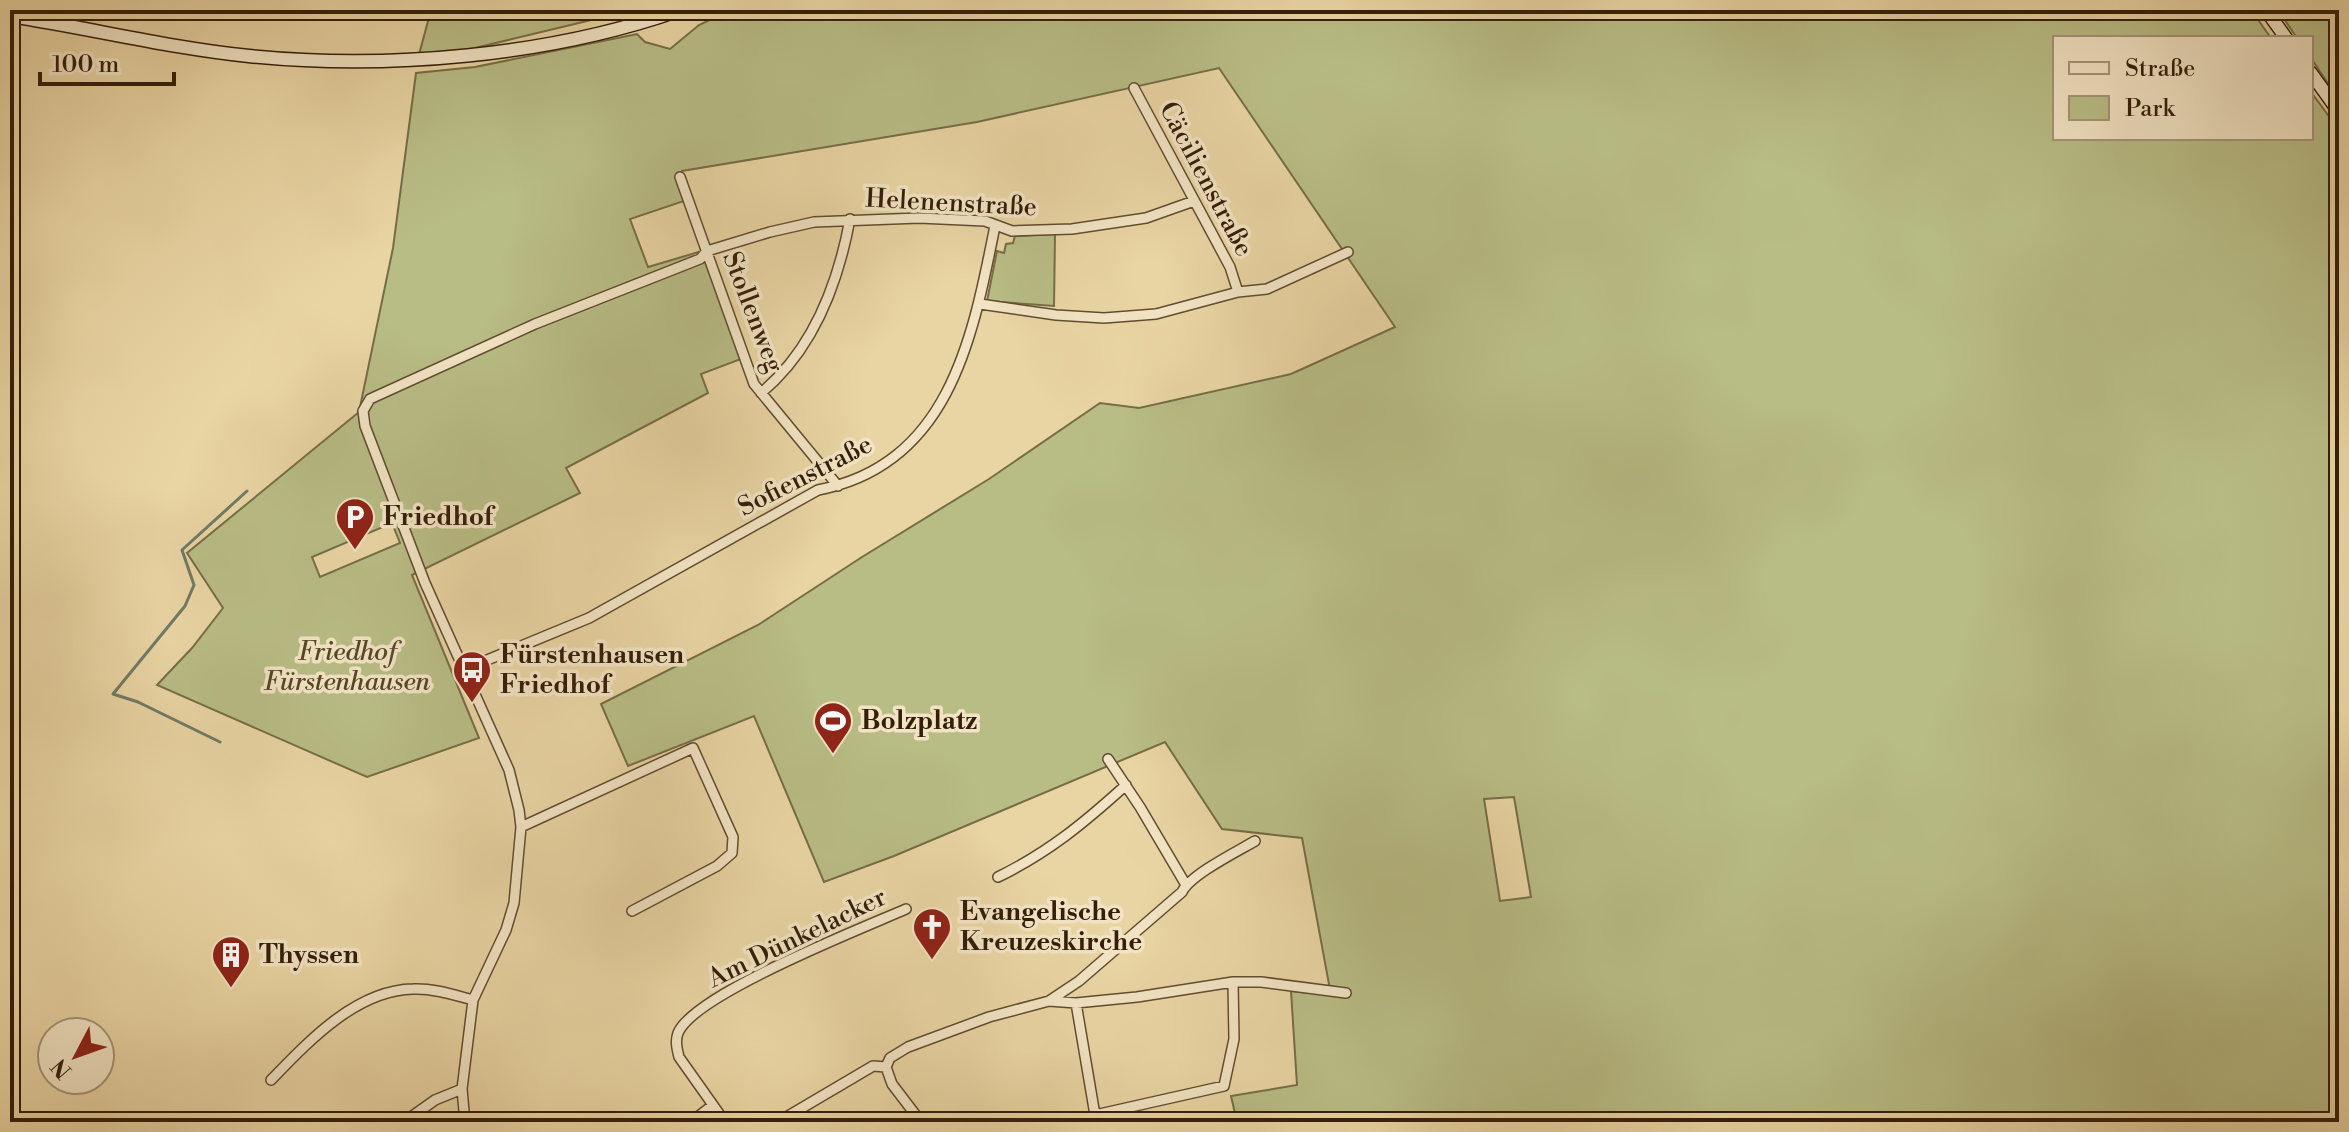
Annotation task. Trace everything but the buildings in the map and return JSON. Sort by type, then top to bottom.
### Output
[{"type":"main road","points":[[10,16],[185,48],[333,62],[423,59],[570,41],[680,10]]},
{"type":"main road","points":[[2266,10],[2285,36]]},
{"type":"main road","points":[[2313,76],[2339,112]]},
{"type":"street","name":"Cäcilienstraße","points":[[1134,88],[1230,267],[1238,292]]},
{"type":"street","name":"Stollenweg","points":[[680,177],[754,384],[838,486]]},
{"type":"street","name":"Helenenstraße","points":[[463,670],[425,583],[365,426],[363,411],[370,399],[535,324],[700,259],[707,251],[785,228],[850,219],[985,221],[1012,231],[1104,226],[1146,218],[1194,201]]},
{"type":"street","points":[[761,393],[791,364],[811,334],[838,274],[850,219]]},
{"type":"street","name":"Sofienstraße","points":[[463,670],[589,618],[818,490],[858,478],[889,459],[912,439],[935,412],[954,380],[980,304],[995,226]]},
{"type":"street","points":[[980,304],[1056,315],[1104,318],[1156,314],[1238,292],[1267,289],[1348,252]]},
{"type":"street","points":[[463,670],[509,770],[521,827],[514,903],[506,930],[473,1000],[462,1089],[465,1122]]},
{"type":"street","points":[[521,827],[693,748],[733,837],[732,853],[717,866],[632,911]]},
{"type":"street","points":[[1108,759],[1186,885]]},
{"type":"street","points":[[998,877],[1046,852],[1126,785]]},
{"type":"street","points":[[921,1122],[892,1084],[886,1067],[890,1058],[908,1047],[989,1017],[1049,1001],[1079,981],[1182,892],[1186,885],[1255,841]]},
{"type":"street","name":"Am Dünkelacker","points":[[725,1122],[679,1057],[676,1045],[684,1024],[724,995],[766,971],[906,909]]},
{"type":"street","points":[[1049,1001],[1076,1003],[1137,997],[1233,982],[1303,986],[1346,993]]},
{"type":"street","points":[[1076,1003],[1095,1115],[1224,1086],[1234,1039],[1233,982]]},
{"type":"street","points":[[271,1080],[347,1013],[385,994],[413,989],[473,1000]]},
{"type":"street","points":[[778,1122],[873,1066],[886,1067]]},
{"type":"street","points":[[404,1122],[435,1100],[462,1089]]},
{"type":"street","points":[[691,1122],[713,1105]]},
{"type":"green space","points":[[431,10],[633,10],[417,62]]},
{"type":"green space","name":"Friedhof Fürstenhausen","points":[[730,10],[2251,10],[2270,36],[2053,36],[2053,140],[2313,140],[2313,95],[2339,130],[2339,1122],[1237,1122],[1231,1096],[1297,1085],[1291,991],[1331,995],[1302,838],[1222,829],[1165,742],[894,856],[824,882],[754,716],[628,766],[601,704],[758,625],[989,479],[1100,403],[1139,408],[1291,374],[1395,327],[1219,68],[977,122],[682,171],[676,179],[684,201],[630,219],[648,267],[702,251],[741,359],[701,374],[708,393],[566,468],[580,493],[412,575],[479,738],[367,777],[157,685],[192,648],[223,608],[187,553],[359,412],[393,248],[416,73],[475,67],[637,34],[645,42],[670,49],[699,25]],"holes":[[[392,523],[400,543],[320,577],[312,557]],[[1514,797],[1531,897],[1500,901],[1484,799]]]},
{"type":"green space","points":[[2278,10],[2339,10],[2339,100],[2313,61],[2313,36],[2296,36]]},
{"type":"green space","points":[[1055,234],[1054,306],[987,301],[997,251],[1004,253],[1006,244],[1013,243],[1015,236]]},
{"type":"waterway","points":[[220,742],[138,702],[113,694],[185,606],[194,585],[182,550],[247,491]]},
{"type":"place","name":"Friedhof","points":[[355,551]]},
{"type":"place","name":"Fürstenhausen Friedhof","points":[[472,704]]},
{"type":"place","name":"Bolzplatz","points":[[833,755]]},
{"type":"place","name":"Evangelische Kreuzeskirche","points":[[932,961]]},
{"type":"place","name":"Thyssen","points":[[231,989]]}]
